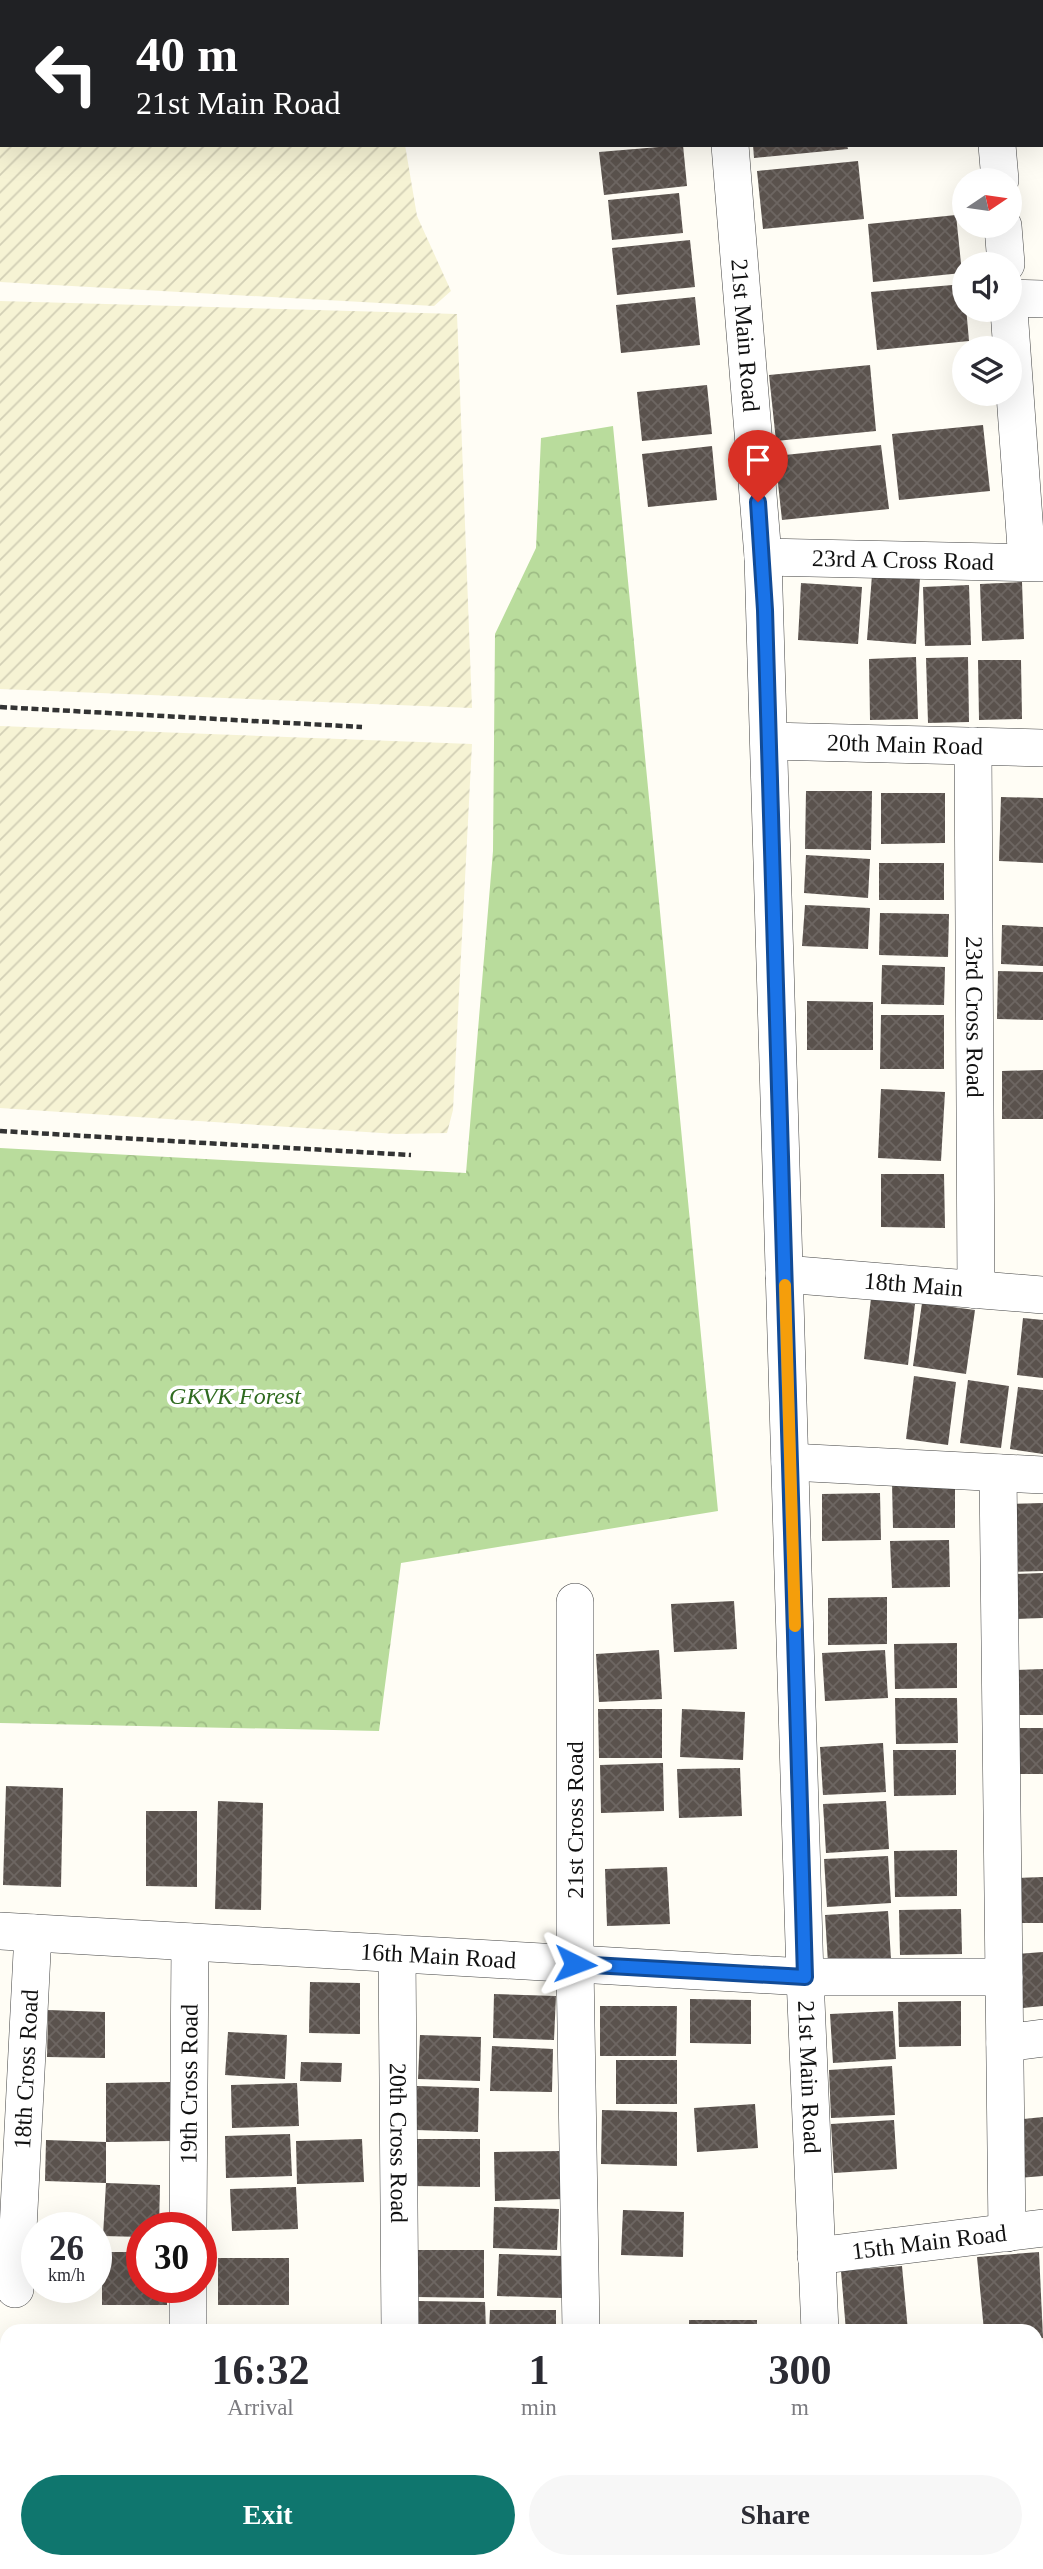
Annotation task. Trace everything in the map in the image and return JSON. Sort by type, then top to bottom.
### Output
[{"type":"street","name":"21st Main Road","points":[[730,147],[763,557],[805,1977],[820,2324]]},
{"type":"street","points":[[997,147],[999,168]]},
{"type":"street","points":[[1022,298],[1043,299]]},
{"type":"street","points":[[1010,322],[1035,563]]},
{"type":"street","name":"23rd A Cross Road","points":[[763,557],[1035,563]]},
{"type":"street","name":"20th Main Road","points":[[769,741],[1043,748]]},
{"type":"street","name":"23rd Cross Road","points":[[974,746],[976,1290]]},
{"type":"street","name":"18th Main","points":[[784,1274],[1043,1295]]},
{"type":"street","points":[[790,1462],[1043,1475]]},
{"type":"street","points":[[998,1473],[1007,2233]]},
{"type":"street","name":"21st Cross Road","points":[[575,1602],[575,1964],[580,2324]]},
{"type":"street","name":"16th Main Road","points":[[16,1932],[805,1977],[1004,1977]]},
{"type":"street","name":"18th Cross Road","points":[[15,2289],[16,1932]]},
{"type":"street","name":"19th Cross Road","points":[[188,2212],[190,1942]]},
{"type":"street","name":"20th Cross Road","points":[[397,1954],[400,2324]]},
{"type":"street","points":[[1005,2043],[1043,2038]]},
{"type":"street","name":"15th Main Road","points":[[817,2256],[1043,2228]]},
{"type":"street","points":[[188,2303],[188,2324]]},
{"type":"path","points":[[0,708],[362,727]]},
{"type":"path","points":[[0,1131],[411,1154]]},
{"type":"shaded area","points":[[0,147],[405,147],[417,216],[451,291],[434,306],[0,282]]},
{"type":"shaded area","points":[[0,301],[457,314],[472,708],[0,689]]},
{"type":"shaded area","points":[[0,726],[472,744],[453,1110],[447,1133],[397,1134],[0,1108]]},
{"type":"green space","name":"GKVK Forest","points":[[613,426],[718,1511],[401,1563],[379,1731],[0,1723],[0,1148],[466,1173],[493,851],[495,634],[536,548],[541,438]]},
{"type":"building","points":[[683,147],[687,186],[604,195],[599,152]]},
{"type":"building","points":[[753,147],[848,149],[754,158]]},
{"type":"building","points":[[858,161],[864,219],[763,229],[757,171]]},
{"type":"building","points":[[679,193],[683,233],[612,240],[608,200]]},
{"type":"building","points":[[952,215],[952,238],[958,238],[960,252],[952,252],[952,274],[873,282],[868,224]]},
{"type":"building","points":[[690,240],[695,287],[617,295],[612,248]]},
{"type":"building","points":[[952,285],[952,322],[967,322],[969,336],[952,336],[952,343],[877,350],[871,292]]},
{"type":"building","points":[[695,297],[700,345],[621,353],[616,305]]},
{"type":"building","points":[[870,365],[876,431],[776,441],[769,375]]},
{"type":"building","points":[[707,385],[712,434],[642,441],[637,392]]},
{"type":"building","points":[[983,425],[990,491],[899,500],[892,434]]},
{"type":"building","points":[[881,445],[889,509],[782,520],[775,456]]},
{"type":"building","points":[[712,446],[717,500],[648,507],[642,454]]},
{"type":"building","points":[[872,575],[920,577],[916,644],[867,640]]},
{"type":"building","points":[[1022,582],[1024,639],[982,641],[980,584]]},
{"type":"building","points":[[801,583],[862,587],[858,644],[798,640]]},
{"type":"building","points":[[969,585],[971,645],[925,646],[923,587]]},
{"type":"building","points":[[916,657],[918,719],[870,720],[869,659]]},
{"type":"building","points":[[968,657],[969,722],[928,723],[926,658]]},
{"type":"building","points":[[978,660],[1021,660],[1022,719],[979,720]]},
{"type":"building","points":[[806,791],[872,791],[871,850],[805,849]]},
{"type":"building","points":[[881,793],[945,793],[945,843],[881,844]]},
{"type":"building","points":[[1001,797],[1043,798],[1043,863],[999,861]]},
{"type":"building","points":[[806,855],[870,859],[868,898],[804,893]]},
{"type":"building","points":[[879,863],[944,863],[944,900],[879,900]]},
{"type":"building","points":[[805,905],[870,908],[868,949],[802,946]]},
{"type":"building","points":[[880,913],[949,914],[948,957],[879,955]]},
{"type":"building","points":[[1002,925],[1043,927],[1043,966],[1001,964]]},
{"type":"building","points":[[882,965],[945,967],[944,1005],[881,1004]]},
{"type":"building","points":[[998,971],[1043,972],[1043,1020],[997,1019]]},
{"type":"building","points":[[807,1001],[873,1002],[873,1050],[807,1050]]},
{"type":"building","points":[[881,1015],[944,1015],[944,1069],[880,1069]]},
{"type":"building","points":[[1043,1070],[1043,1119],[1002,1119],[1002,1071]]},
{"type":"building","points":[[881,1089],[945,1092],[941,1161],[878,1158]]},
{"type":"building","points":[[881,1174],[944,1174],[945,1228],[881,1227]]},
{"type":"building","points":[[871,1298],[915,1304],[908,1365],[864,1359]]},
{"type":"building","points":[[922,1303],[975,1310],[966,1374],[913,1366]]},
{"type":"building","points":[[1023,1318],[1043,1320],[1043,1378],[1017,1375]]},
{"type":"building","points":[[914,1376],[956,1382],[948,1445],[906,1439]]},
{"type":"building","points":[[968,1380],[1009,1386],[1001,1448],[960,1443]]},
{"type":"building","points":[[1018,1387],[1043,1390],[1043,1454],[1010,1449]]},
{"type":"building","points":[[955,1482],[955,1528],[893,1528],[892,1483]]},
{"type":"building","points":[[880,1493],[881,1540],[822,1541],[822,1494]]},
{"type":"building","points":[[1043,1503],[1043,1571],[1009,1572],[1007,1504]]},
{"type":"building","points":[[949,1540],[950,1587],[892,1588],[890,1541]]},
{"type":"building","points":[[1043,1573],[1043,1618],[1016,1619],[1015,1574]]},
{"type":"building","points":[[887,1597],[887,1644],[828,1645],[828,1598]]},
{"type":"building","points":[[734,1601],[737,1649],[674,1652],[671,1604]]},
{"type":"building","points":[[957,1643],[957,1688],[895,1689],[894,1644]]},
{"type":"building","points":[[659,1650],[662,1699],[599,1702],[596,1654]]},
{"type":"building","points":[[885,1650],[888,1698],[825,1701],[822,1653]]},
{"type":"building","points":[[1043,1669],[1043,1715],[1013,1715],[1013,1670]]},
{"type":"building","points":[[895,1698],[957,1698],[958,1743],[896,1744]]},
{"type":"building","points":[[598,1709],[662,1709],[662,1758],[599,1758]]},
{"type":"building","points":[[682,1709],[745,1712],[743,1760],[680,1757]]},
{"type":"building","points":[[1015,1728],[1043,1728],[1043,1774],[1016,1774]]},
{"type":"building","points":[[883,1743],[886,1792],[823,1795],[820,1747]]},
{"type":"building","points":[[893,1750],[956,1750],[956,1795],[894,1796]]},
{"type":"building","points":[[663,1763],[664,1811],[601,1813],[600,1765]]},
{"type":"building","points":[[740,1768],[742,1816],[679,1818],[677,1769]]},
{"type":"building","points":[[6,1786],[63,1788],[61,1887],[3,1885]]},
{"type":"building","points":[[218,1801],[263,1803],[261,1910],[215,1909]]},
{"type":"building","points":[[886,1801],[889,1849],[826,1853],[823,1804]]},
{"type":"building","points":[[146,1811],[197,1811],[197,1887],[146,1886]]},
{"type":"building","points":[[957,1850],[957,1896],[895,1897],[894,1851]]},
{"type":"building","points":[[888,1856],[891,1903],[827,1907],[824,1859]]},
{"type":"building","points":[[667,1867],[670,1924],[607,1926],[605,1869]]},
{"type":"building","points":[[1043,1877],[1043,1923],[1016,1923],[1016,1878]]},
{"type":"building","points":[[961,1909],[962,1954],[900,1955],[899,1910]]},
{"type":"building","points":[[888,1911],[891,1959],[828,1963],[825,1915]]},
{"type":"building","points":[[1043,1952],[1043,2006],[1023,2008],[1017,1954]]},
{"type":"building","points":[[310,1982],[360,1983],[360,2034],[309,2033]]},
{"type":"building","points":[[494,1994],[556,1996],[554,2040],[493,2038]]},
{"type":"building","points":[[690,1999],[751,2000],[751,2044],[690,2043]]},
{"type":"building","points":[[961,2001],[961,2046],[899,2047],[898,2002]]},
{"type":"building","points":[[600,2006],[677,2006],[676,2056],[600,2056]]},
{"type":"building","points":[[48,2010],[105,2012],[105,2058],[47,2057]]},
{"type":"building","points":[[893,2011],[896,2059],[833,2063],[830,2014]]},
{"type":"building","points":[[228,2032],[287,2035],[285,2079],[225,2075]]},
{"type":"building","points":[[420,2035],[481,2037],[480,2081],[418,2079]]},
{"type":"building","points":[[492,2046],[553,2049],[552,2092],[490,2091]]},
{"type":"building","points":[[616,2060],[677,2060],[677,2104],[616,2104]]},
{"type":"building","points":[[301,2062],[342,2063],[341,2082],[300,2081]]},
{"type":"building","points":[[892,2066],[895,2115],[831,2118],[829,2070]]},
{"type":"building","points":[[170,2082],[171,2141],[106,2142],[106,2083]]},
{"type":"building","points":[[297,2083],[299,2126],[232,2128],[231,2085]]},
{"type":"building","points":[[417,2086],[479,2088],[478,2132],[416,2130]]},
{"type":"building","points":[[755,2104],[758,2148],[697,2152],[694,2108]]},
{"type":"building","points":[[602,2110],[677,2112],[677,2166],[601,2164]]},
{"type":"building","points":[[1043,2117],[1043,2176],[1018,2178],[1013,2120]]},
{"type":"building","points":[[894,2120],[897,2169],[834,2173],[831,2124]]},
{"type":"building","points":[[290,2134],[292,2176],[226,2178],[225,2136]]},
{"type":"building","points":[[362,2139],[364,2182],[297,2184],[296,2141]]},
{"type":"building","points":[[412,2139],[480,2139],[480,2187],[412,2186]]},
{"type":"building","points":[[46,2140],[106,2142],[106,2183],[45,2181]]},
{"type":"building","points":[[562,2151],[564,2199],[495,2201],[494,2152]]},
{"type":"building","points":[[106,2183],[160,2185],[159,2212],[126,2212],[126,2237],[112,2236],[112,2212],[104,2212]]},
{"type":"building","points":[[296,2187],[298,2229],[232,2231],[230,2189]]},
{"type":"building","points":[[494,2207],[559,2209],[557,2250],[493,2248]]},
{"type":"building","points":[[623,2210],[684,2212],[683,2257],[621,2255]]},
{"type":"building","points":[[417,2250],[484,2250],[484,2298],[417,2297]]},
{"type":"building","points":[[112,2252],[126,2252],[126,2303],[167,2303],[167,2305],[102,2305],[112,2303]]},
{"type":"building","points":[[1039,2252],[1042,2324],[983,2324],[977,2257]]},
{"type":"building","points":[[499,2254],[563,2256],[562,2298],[497,2296]]},
{"type":"building","points":[[218,2258],[289,2258],[289,2305],[218,2305]]},
{"type":"building","points":[[902,2266],[907,2324],[845,2324],[841,2271]]},
{"type":"building","points":[[418,2301],[485,2302],[486,2324],[418,2324]]},
{"type":"building","points":[[490,2310],[556,2310],[556,2324],[489,2324]]},
{"type":"building","points":[[689,2320],[757,2320],[757,2324],[689,2324]]},
{"type":"slow traffic","points":[[785,1285],[795,1626]]},
{"type":"route","points":[[575,1964],[805,1977],[765,610],[758,502]]}]
